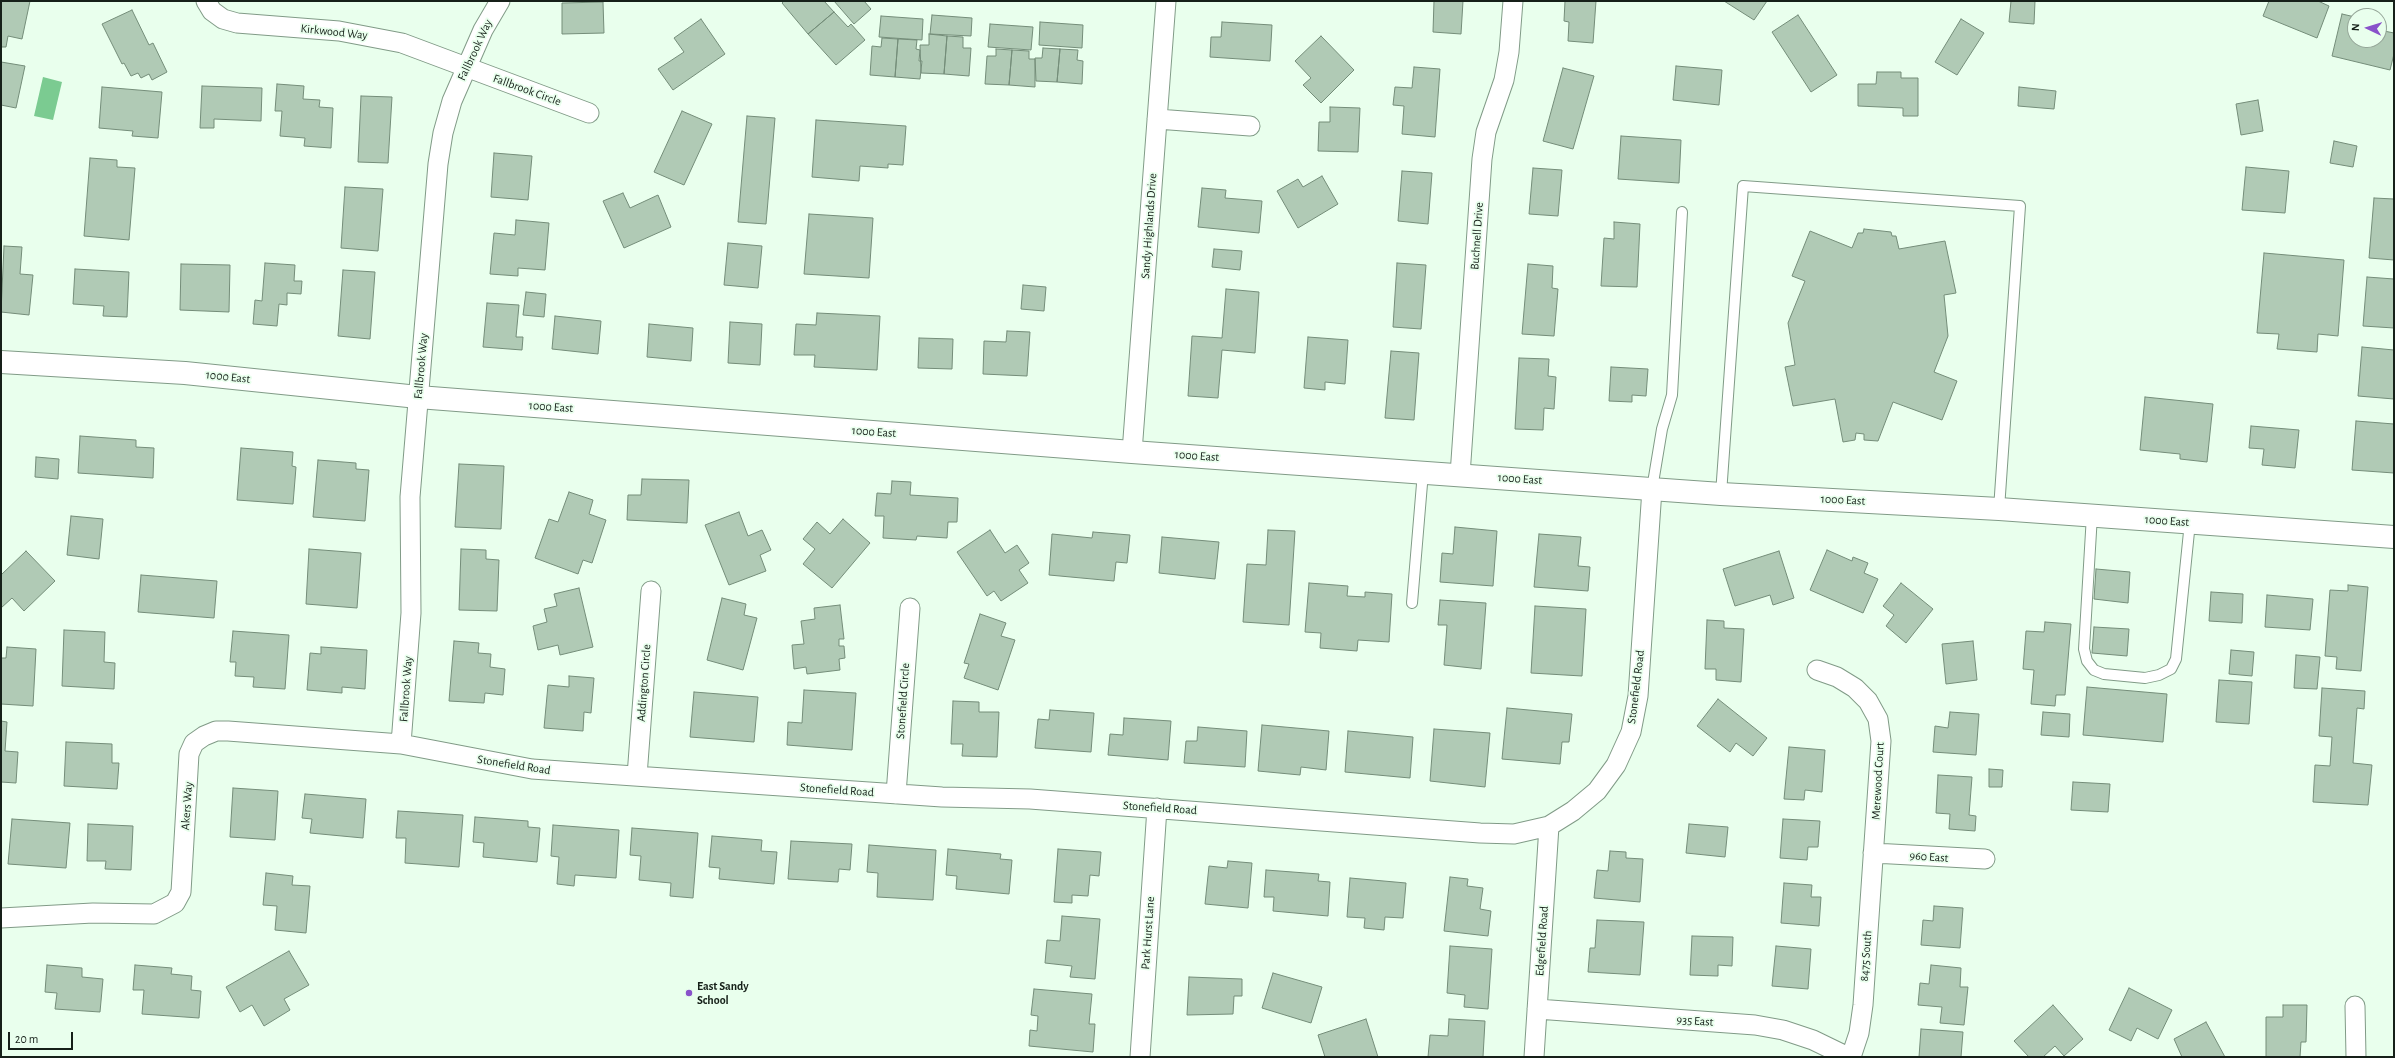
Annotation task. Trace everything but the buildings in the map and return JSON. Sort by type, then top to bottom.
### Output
[{"type":"street","name":"Kirkwood Way","points":[[206,1],[212,12],[230,21],[371,36],[402,43],[465,68]]},
{"type":"street","name":"Fallbrook Way","points":[[401,744],[411,613],[410,497],[438,164],[443,132],[452,101],[465,68],[500,1]]},
{"type":"street","name":"Sandy Highlands Drive","points":[[1132,452],[1166,1]]},
{"type":"street","name":"Buchnell Drive","points":[[1460,474],[1482,159],[1486,132],[1504,80],[1509,52],[1513,1]]},
{"type":"street","name":"Fallbrook Circle","points":[[465,68],[589,113]]},
{"type":"street","points":[[1157,120],[1250,126]]},
{"type":"street","name":"1000 East","points":[[1,362],[185,373],[418,397],[1132,452],[1460,474],[1721,494],[1999,509],[2394,537]]},
{"type":"street","name":"Stonefield Road","points":[[401,744],[532,769],[896,794],[1030,799],[1480,833],[1514,834],[1549,826],[1573,811],[1596,791],[1616,765],[1630,732],[1638,696],[1652,489]]},
{"type":"street","name":"Addington Circle","points":[[637,776],[651,591]]},
{"type":"street","name":"Stonefield Circle","points":[[896,794],[910,608]]},
{"type":"street","name":"Merewood Court","points":[[1817,670],[1837,677],[1855,688],[1868,701],[1878,718],[1881,741],[1873,854]]},
{"type":"street","name":"Akers Way","points":[[1,918],[93,912],[154,914],[175,903],[181,892],[189,754],[194,744],[204,736],[216,731],[228,730],[401,744]]},
{"type":"street","name":"Park Hurst Lane","points":[[1140,1057],[1157,808]]},
{"type":"street","name":"Edgefield Road","points":[[1534,1057],[1549,826]]},
{"type":"street","name":"960 East","points":[[1873,854],[1984,859]]},
{"type":"street","name":"8475 South","points":[[1849,1057],[1859,1033],[1863,1005],[1873,854]]},
{"type":"street","points":[[2355,1006],[2356,1057]]},
{"type":"street","name":"935 East","points":[[1537,1009],[1755,1025],[1783,1030],[1813,1040],[1849,1057]]},
{"type":"lane","points":[[1721,494],[1743,186],[2020,206],[1999,509]]},
{"type":"lane","points":[[1652,489],[1662,429],[1672,395],[1682,212]]},
{"type":"lane","points":[[1412,603],[1423,472]]},
{"type":"lane","points":[[2092,516],[2084,649],[2088,661],[2094,670],[2104,674],[2145,678],[2159,675],[2171,669],[2176,659],[2190,522]]},
{"type":"shaded area","points":[[43,77],[62,82],[53,120],[34,116]]},
{"type":"place","name":"East Sandy School","points":[[689,993]]}]
